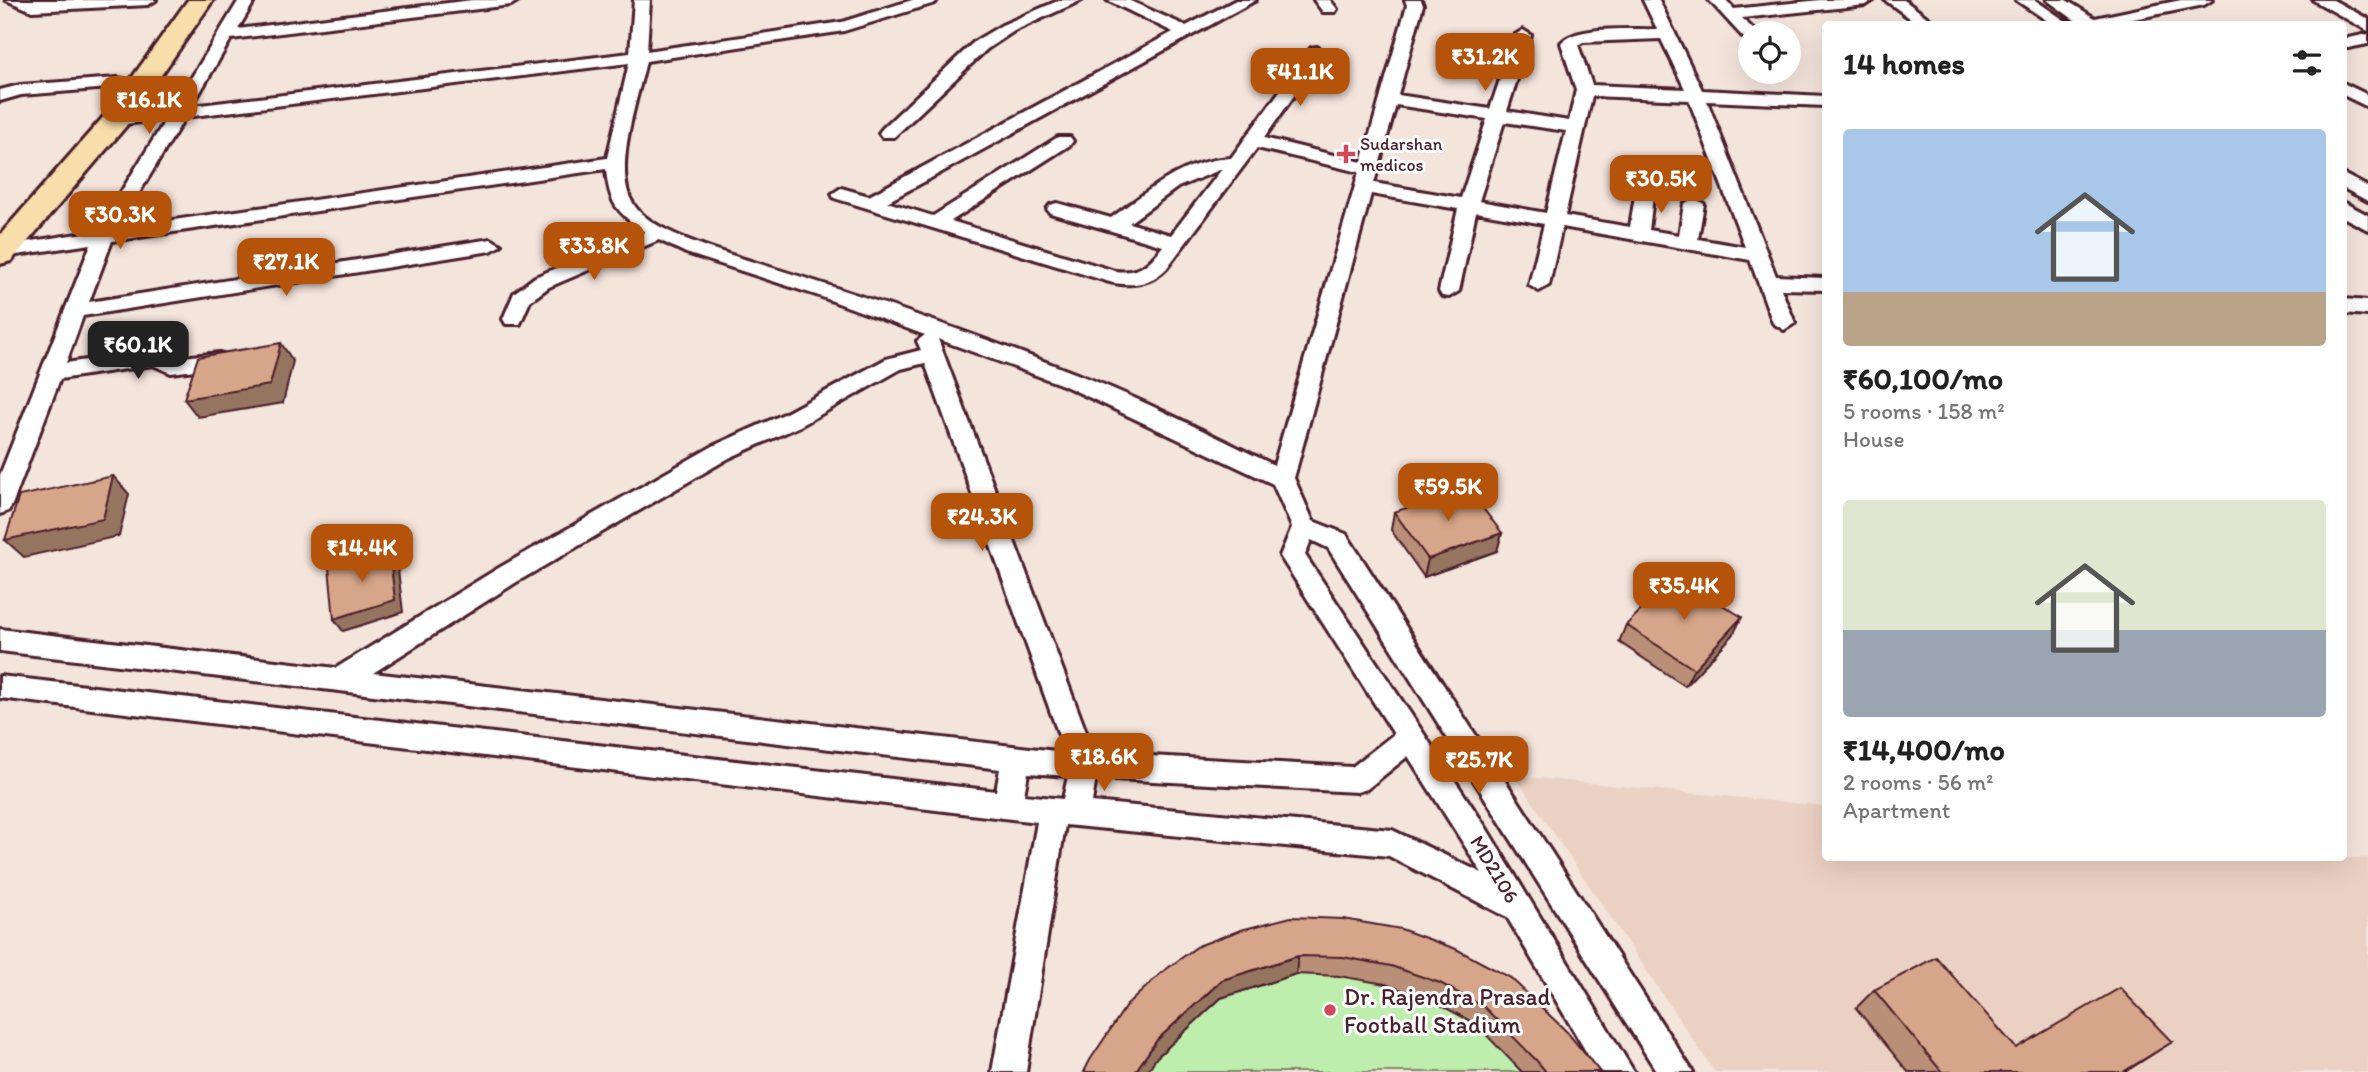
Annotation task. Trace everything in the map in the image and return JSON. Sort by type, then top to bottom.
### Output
[{"type":"main road","points":[[0,219],[94,116],[175,0]]},
{"type":"main road","points":[[1,252],[116,120],[201,0]]},
{"type":"street","points":[[14,0],[32,6],[148,0]]},
{"type":"street","points":[[0,505],[104,236],[247,0]]},
{"type":"street","points":[[226,35],[511,0]]},
{"type":"street","points":[[642,0],[638,59],[615,162],[617,189],[626,209],[659,233],[692,250],[826,291],[1071,380],[1282,478]]},
{"type":"street","points":[[116,120],[178,115],[638,59],[844,26],[929,0]]},
{"type":"street","points":[[888,133],[981,45],[1008,28],[1074,0]]},
{"type":"street","points":[[1115,0],[1186,32]]},
{"type":"street","points":[[873,202],[1248,0]]},
{"type":"street","points":[[1304,527],[1282,478],[1415,5],[1413,0]]},
{"type":"street","points":[[1651,0],[1696,95],[1784,323]]},
{"type":"street","points":[[1717,0],[1738,22]]},
{"type":"street","points":[[1730,13],[1866,0]]},
{"type":"street","points":[[1893,0],[1923,21]]},
{"type":"street","points":[[2024,0],[2057,21]]},
{"type":"street","points":[[2055,0],[2086,21]]},
{"type":"street","points":[[2105,21],[2204,0]]},
{"type":"street","points":[[2320,0],[2368,26]]},
{"type":"street","points":[[1539,285],[1585,90],[1569,43],[1579,37],[1667,34]]},
{"type":"street","points":[[1448,291],[1468,206],[1523,35]]},
{"type":"street","points":[[2347,43],[2368,39]]},
{"type":"street","points":[[841,194],[1112,277],[1132,280],[1149,275],[1176,243],[1317,52]]},
{"type":"street","points":[[1,96],[20,90],[117,83]]},
{"type":"street","points":[[1585,90],[1822,103]]},
{"type":"street","points":[[2347,90],[2368,102]]},
{"type":"street","points":[[1389,99],[1576,127]]},
{"type":"street","points":[[936,222],[1064,141]]},
{"type":"street","points":[[1252,142],[1366,178],[1468,206],[1758,255]]},
{"type":"street","points":[[1,252],[615,162]]},
{"type":"street","points":[[1115,225],[1193,172],[1219,162],[1236,163]]},
{"type":"street","points":[[2347,182],[2368,195]]},
{"type":"street","points":[[1638,236],[1645,189]]},
{"type":"street","points":[[1687,245],[1694,204]]},
{"type":"street","points":[[1057,209],[1176,243]]},
{"type":"street","points":[[2347,211],[2368,224]]},
{"type":"street","points":[[513,319],[521,298],[542,282],[659,233]]},
{"type":"street","points":[[75,311],[491,245]]},
{"type":"street","points":[[1768,282],[1822,284]]},
{"type":"street","points":[[2347,306],[2368,308]]},
{"type":"street","points":[[923,326],[1084,765],[1064,812],[1009,1072]]},
{"type":"street","points":[[339,680],[506,576],[721,452],[792,420],[894,364],[933,355]]},
{"type":"street","points":[[51,373],[156,357],[171,366],[219,360]]},
{"type":"street","name":"MD2106","points":[[1618,1072],[1411,737],[1292,556],[1304,527],[1337,541],[1676,1072]]},
{"type":"street","points":[[0,640],[1084,765],[1357,780],[1411,737]]},
{"type":"street","points":[[0,687],[1064,812],[1392,843],[1518,907]]},
{"type":"street","points":[[1008,805],[1016,759]]},
{"type":"shaded area","points":[[1515,776],[1822,806],[1822,861],[2347,861],[2347,858],[2368,858],[2368,1072],[1715,1072]]},
{"type":"green space","name":"Dr. Rajendra Prasad Football Stadium","points":[[1339,938],[1576,1072],[1095,1072],[1128,1024]]},
{"type":"building","points":[[281,343],[270,385],[184,399],[198,357]]},
{"type":"building","points":[[113,476],[103,519],[5,540],[19,496]]},
{"type":"building","points":[[1467,488],[1502,533],[1428,559],[1394,512]]},
{"type":"building","points":[[389,549],[395,600],[334,619],[329,568]]},
{"type":"building","points":[[1675,576],[1742,617],[1694,669],[1626,625]]},
{"type":"building","points":[[1291,917],[1343,919],[1401,929],[1456,949],[1511,978],[1567,1032],[1600,1072],[1546,1072],[1484,1007],[1440,983],[1391,966],[1343,957],[1298,956],[1222,980],[1157,1040],[1135,1072],[1084,1072],[1126,1006],[1161,973],[1198,946],[1241,930]]},
{"type":"building","points":[[1936,957],[2016,1048],[2120,988],[2172,1042],[2123,1072],[1942,1072],[1874,990]]},
{"type":"place","name":"Sudarshan medicos","points":[[1346,154]]},
{"type":"place","name":"Dr. Rajendra Prasad Football Stadium","points":[[1330,1010]]}]
